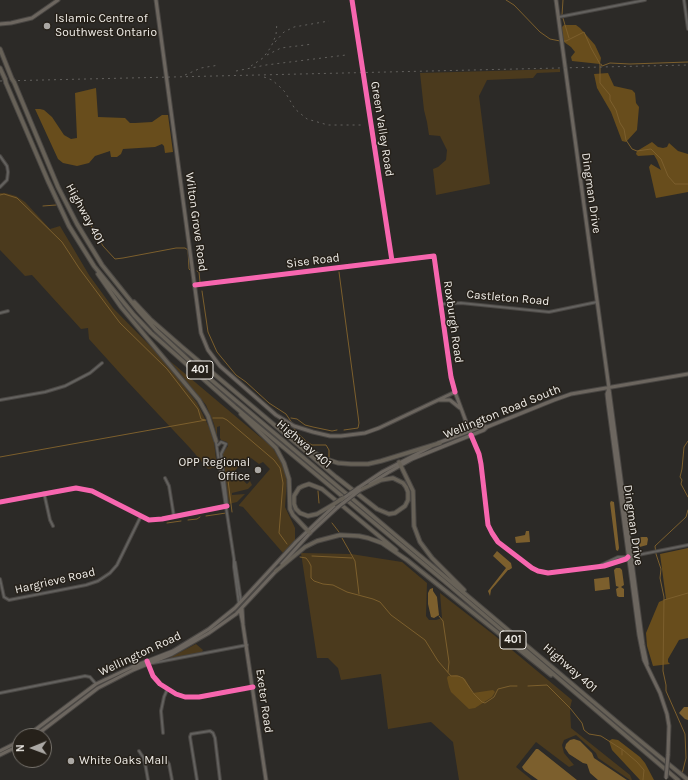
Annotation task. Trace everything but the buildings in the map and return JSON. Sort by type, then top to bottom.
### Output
[{"type":"highway","name":"Highway 401","points":[[0,49],[58,187],[77,224],[102,264],[126,296],[156,330],[196,367],[688,780]]},
{"type":"highway","name":"Highway 401","points":[[0,68],[57,202],[69,226],[94,266],[151,334],[235,407],[444,581],[677,779]]},
{"type":"highway","points":[[94,266],[121,307],[199,400],[208,416],[216,440]]},
{"type":"highway","points":[[126,296],[131,298],[150,319],[361,497],[383,512],[389,514],[395,513],[405,506],[408,500],[408,492],[406,487],[403,483],[393,478],[381,480],[359,489]]},
{"type":"highway","points":[[235,407],[238,412],[276,448],[284,463],[289,479],[290,509],[293,515],[309,532]]},
{"type":"highway","points":[[277,427],[311,451],[323,458],[338,463],[351,464],[375,462],[440,443]]},
{"type":"highway","points":[[400,464],[413,491],[414,526],[420,542],[432,558],[462,587],[467,594]]},
{"type":"highway","points":[[343,498],[336,505],[317,514],[308,516],[300,513],[294,504],[294,496],[299,488],[309,484],[322,489],[407,560],[552,676],[558,678]]},
{"type":"highway","points":[[276,571],[305,547],[317,541],[340,535],[359,536],[382,543],[407,560]]},
{"type":"main road","points":[[0,24],[11,24],[32,18],[58,0]]},
{"type":"main road","name":"Wilton Grove Road","points":[[156,0],[201,333],[208,350],[220,366],[276,415],[294,426],[330,436],[351,436],[379,428],[455,392]]},
{"type":"main road","name":"Dingman Drive","points":[[556,0],[609,388],[608,398],[630,557],[640,643],[644,660],[667,714],[669,726],[666,779]]},
{"type":"main road","name":"Wellington Road South","points":[[343,498],[400,464],[471,433],[484,430],[487,427],[571,394],[688,374]]},
{"type":"main road","name":"Roxburgh Road","points":[[455,392],[471,433]]},
{"type":"main road","points":[[436,400],[450,400],[462,411]]},
{"type":"main road","points":[[400,464],[440,443],[471,433]]},
{"type":"main road","name":"Wellington Road South","points":[[336,505],[359,489]]},
{"type":"main road","name":"Wellington Road","points":[[44,728],[97,686],[190,642],[240,606],[336,505]]},
{"type":"main road","name":"Wellington Road","points":[[147,662],[172,654],[190,645],[221,625],[276,571],[309,532]]},
{"type":"main road","name":"Exeter Road","points":[[240,606],[266,780]]},
{"type":"main road","points":[[0,751],[12,745]]},
{"type":"main road","points":[[0,755],[12,749]]},
{"type":"street","name":"Green Valley Road","points":[[352,0],[392,261]]},
{"type":"street","points":[[558,17],[645,0]]},
{"type":"street","points":[[684,0],[688,29]]},
{"type":"street","points":[[0,156],[7,166],[8,172],[7,180],[0,187]]},
{"type":"street","name":"Sise Road","points":[[195,286],[434,256]]},
{"type":"street","name":"Roxburgh Road","points":[[434,256],[451,377],[455,392]]},
{"type":"street","name":"Castleton Road","points":[[440,304],[460,303],[549,312],[597,302]]},
{"type":"street","points":[[0,313],[8,311]]},
{"type":"street","points":[[0,400],[45,392],[64,386],[90,373],[102,362]]},
{"type":"street","name":"Roxburgh Road","points":[[471,433],[481,462],[488,525],[498,542],[532,568],[538,571],[551,573],[598,567],[614,558],[625,556],[630,557],[688,546]]},
{"type":"street","name":"Exeter Road","points":[[216,440],[225,502],[227,506]]},
{"type":"street","name":"Exeter Road","points":[[217,448],[221,442],[226,444],[221,454],[234,559],[237,567],[240,606]]},
{"type":"street","points":[[165,478],[169,486],[174,517]]},
{"type":"street","points":[[0,502],[76,488],[96,493],[141,516],[155,520],[227,506]]},
{"type":"street","points":[[44,493],[50,520],[53,526]]},
{"type":"street","name":"Hargrieve Road","points":[[0,579],[4,597],[9,600],[98,582],[110,573],[117,565],[141,516]]},
{"type":"street","points":[[247,645],[147,662],[153,676],[167,690],[176,694],[192,697],[253,687]]},
{"type":"street","points":[[0,693],[85,676],[90,677],[97,686]]},
{"type":"street","points":[[163,733],[161,711],[167,690]]},
{"type":"street","points":[[196,780],[190,737],[192,734],[210,731],[213,733],[215,738],[220,780]]},
{"type":"street","points":[[139,751],[145,763],[148,780]]},
{"type":"street","points":[[145,763],[162,760],[167,761],[172,780]]},
{"type":"shaded area","points":[[564,25],[576,25],[580,28],[595,45],[601,58],[600,64],[572,61],[571,57],[575,52],[564,42],[561,35],[562,27]]},
{"type":"shaded area","points":[[560,69],[560,72],[537,73],[533,78],[487,80],[479,96],[490,184],[436,195],[433,169],[438,167],[446,160],[447,150],[440,136],[429,135],[424,110],[420,73]]},
{"type":"shaded area","points":[[608,73],[614,86],[632,90],[635,93],[636,103],[639,107],[637,130],[626,142],[622,141],[611,112],[597,88],[594,74]]},
{"type":"shaded area","points":[[96,88],[98,117],[125,118],[130,123],[135,123],[152,122],[162,115],[168,115],[173,152],[165,153],[164,146],[162,144],[155,147],[123,149],[121,154],[117,157],[111,157],[110,151],[95,156],[89,163],[77,166],[63,163],[58,159],[35,109],[44,110],[52,117],[64,135],[71,139],[77,138],[75,93]]},
{"type":"shaded area","points":[[652,142],[658,147],[663,148],[667,147],[669,143],[678,151],[688,154],[688,192],[656,198],[649,167],[651,164],[661,170],[657,160],[654,155],[638,156],[636,154],[637,151]]},
{"type":"shaded area","points":[[0,193],[16,196],[25,202],[50,229],[60,226],[89,275],[113,308],[163,359],[197,403],[209,427],[214,442],[217,467],[208,469],[89,339],[88,328],[81,329],[32,275],[25,276],[0,250]]},
{"type":"shaded area","points":[[170,361],[272,447],[283,464],[287,479],[285,507],[295,528],[295,542],[283,553],[243,507],[239,506],[270,469],[263,462],[259,464],[251,458],[248,461],[245,460],[234,472],[247,484],[250,481],[252,485],[248,489],[232,493],[232,495],[245,494],[237,502],[229,504],[222,454],[228,446],[227,442],[221,440],[220,438],[220,426],[217,427],[217,437],[214,424],[206,405]]},
{"type":"shaded area","points":[[611,501],[614,502],[619,548],[618,551],[616,550]]},
{"type":"shaded area","points":[[526,531],[529,531],[530,542],[516,543],[515,537],[525,535]]},
{"type":"shaded area","points":[[647,537],[647,545],[636,548],[636,538]]},
{"type":"shaded area","points":[[688,548],[688,638],[679,640],[668,659],[670,664],[653,666],[647,646],[646,633],[659,602],[666,599],[660,554]]},
{"type":"shaded area","points":[[497,551],[511,563],[512,568],[508,570],[491,590],[490,596],[488,591],[506,568],[493,556]]},
{"type":"shaded area","points":[[301,553],[351,554],[402,562],[427,583],[426,616],[429,620],[442,618],[440,593],[494,635],[572,700],[570,708],[571,728],[630,775],[632,780],[598,758],[596,753],[576,735],[564,740],[562,745],[564,753],[574,765],[569,767],[536,742],[516,767],[532,780],[459,780],[453,742],[431,722],[388,729],[381,674],[341,680],[338,668],[328,658],[317,658]]},
{"type":"shaded area","points":[[616,568],[620,568],[622,570],[624,585],[621,587],[624,589],[624,597],[617,596],[616,589],[619,587],[616,586],[614,570]]},
{"type":"shaded area","points":[[609,577],[610,589],[595,591],[594,579]]},
{"type":"shaded area","points":[[433,588],[433,591],[437,597],[439,615],[434,618],[431,617],[428,604],[428,593],[430,589]]},
{"type":"shaded area","points":[[196,644],[203,650],[202,652],[167,659]]},
{"type":"shaded area","points":[[456,675],[465,679],[473,693],[493,690],[495,692],[492,697],[475,708],[469,709],[451,692],[449,687],[448,676]]},
{"type":"shaded area","points":[[684,707],[688,707],[688,720],[679,713]]},
{"type":"shaded area","points":[[574,739],[580,741],[592,753],[594,758],[627,780],[598,780],[590,773],[587,764],[569,754],[565,748],[566,744],[570,740]]},
{"type":"shaded area","points":[[612,739],[618,740],[640,757],[654,780],[640,780],[612,750],[609,741]]},
{"type":"shaded area","points":[[536,749],[538,749],[577,780],[538,780],[524,770],[522,767]]},
{"type":"waterway","points":[[506,0],[514,5],[540,32],[550,39],[560,41]]},
{"type":"waterway","points":[[563,0],[562,15],[569,38]]},
{"type":"waterway","points":[[563,41],[584,32],[600,64],[600,83],[610,95],[610,100],[624,129],[626,140],[632,149],[637,151],[651,149],[661,159],[668,176],[675,184],[688,184]]},
{"type":"waterway","points":[[601,64],[602,66],[610,63],[630,64],[688,62]]},
{"type":"waterway","points":[[0,195],[4,194],[17,198],[62,242],[79,268],[120,323],[167,369],[198,409],[201,419],[205,420]]},
{"type":"waterway","points":[[70,202],[74,201],[81,208],[103,246],[115,259],[176,248],[185,248],[188,250],[189,269],[191,271]]},
{"type":"waterway","points":[[43,206],[56,205]]},
{"type":"waterway","points":[[197,271],[199,272],[200,282]]},
{"type":"waterway","points":[[339,272],[359,423],[358,428],[344,430]]},
{"type":"waterway","points":[[202,291],[208,332],[217,352],[236,375],[269,403],[286,414],[292,423]]},
{"type":"waterway","points":[[213,418],[223,418],[227,420],[274,460],[280,468],[283,483],[279,533],[287,544]]},
{"type":"waterway","points":[[291,418],[297,419],[305,425],[332,431],[337,430]]},
{"type":"waterway","points":[[0,457],[206,420]]},
{"type":"waterway","points":[[294,428],[296,432],[312,445],[326,445],[329,450],[329,457]]},
{"type":"waterway","points":[[688,441],[684,447],[680,477],[682,480],[681,484],[688,497]]},
{"type":"waterway","points":[[228,480],[232,512]]},
{"type":"waterway","points":[[318,491],[319,503]]},
{"type":"waterway","points":[[682,774],[686,758],[685,734],[666,691],[663,671],[664,597],[660,578],[661,569],[655,546],[686,517],[688,510]]},
{"type":"waterway","points":[[206,516],[226,513]]},
{"type":"waterway","points":[[188,520],[197,519],[200,517]]},
{"type":"waterway","points":[[167,523],[181,521]]},
{"type":"waterway","points":[[332,523],[339,532]]},
{"type":"waterway","points":[[342,538],[355,561],[359,594]]},
{"type":"waterway","points":[[312,556],[352,558]]},
{"type":"waterway","points":[[300,557],[306,558],[309,562],[311,566],[311,578],[314,581],[333,585],[347,592],[380,602],[391,615],[425,640],[438,661],[451,676],[463,678],[474,694],[482,702],[485,703],[494,697],[498,689],[517,686]]},
{"type":"waterway","points":[[664,600],[688,593]]},
{"type":"waterway","points":[[439,616],[443,621],[449,662],[448,672]]},
{"type":"waterway","points":[[528,686],[547,685],[570,708],[582,723],[584,730],[589,734],[601,736],[623,750],[637,762],[644,770],[643,780]]},
{"type":"waterway","points":[[622,750],[622,755]]},
{"type":"railway","points":[[275,42],[284,32],[294,27],[329,21]]},
{"type":"railway","points":[[251,66],[263,58],[271,47],[276,35],[277,22]]},
{"type":"railway","points":[[267,55],[281,48],[313,44]]},
{"type":"railway","points":[[236,71],[266,65],[346,55]]},
{"type":"railway","points":[[185,75],[201,68],[219,65]]},
{"type":"railway","points":[[0,81],[688,65]]},
{"type":"railway","points":[[264,77],[272,80],[279,86],[285,92],[295,109],[307,119],[328,125],[363,125]]},
{"type":"cycle path","points":[[352,0],[392,261]]},
{"type":"cycle path","points":[[195,285],[434,256],[451,377],[455,392]]},
{"type":"cycle path","points":[[471,435],[479,454],[481,464],[488,525],[498,542],[532,568],[548,573],[604,566],[628,557]]},
{"type":"cycle path","points":[[0,502],[76,488],[92,491],[149,520],[162,519],[227,506]]},
{"type":"cycle path","points":[[147,661],[153,676],[160,684],[176,694],[185,697],[199,697],[253,687]]},
{"type":"place","name":"Islamic Centre of Southwest Ontario","points":[[47,26]]},
{"type":"place","name":"OPP Regional Office","points":[[258,470]]},
{"type":"place","name":"White Oaks Mall","points":[[71,761]]}]
